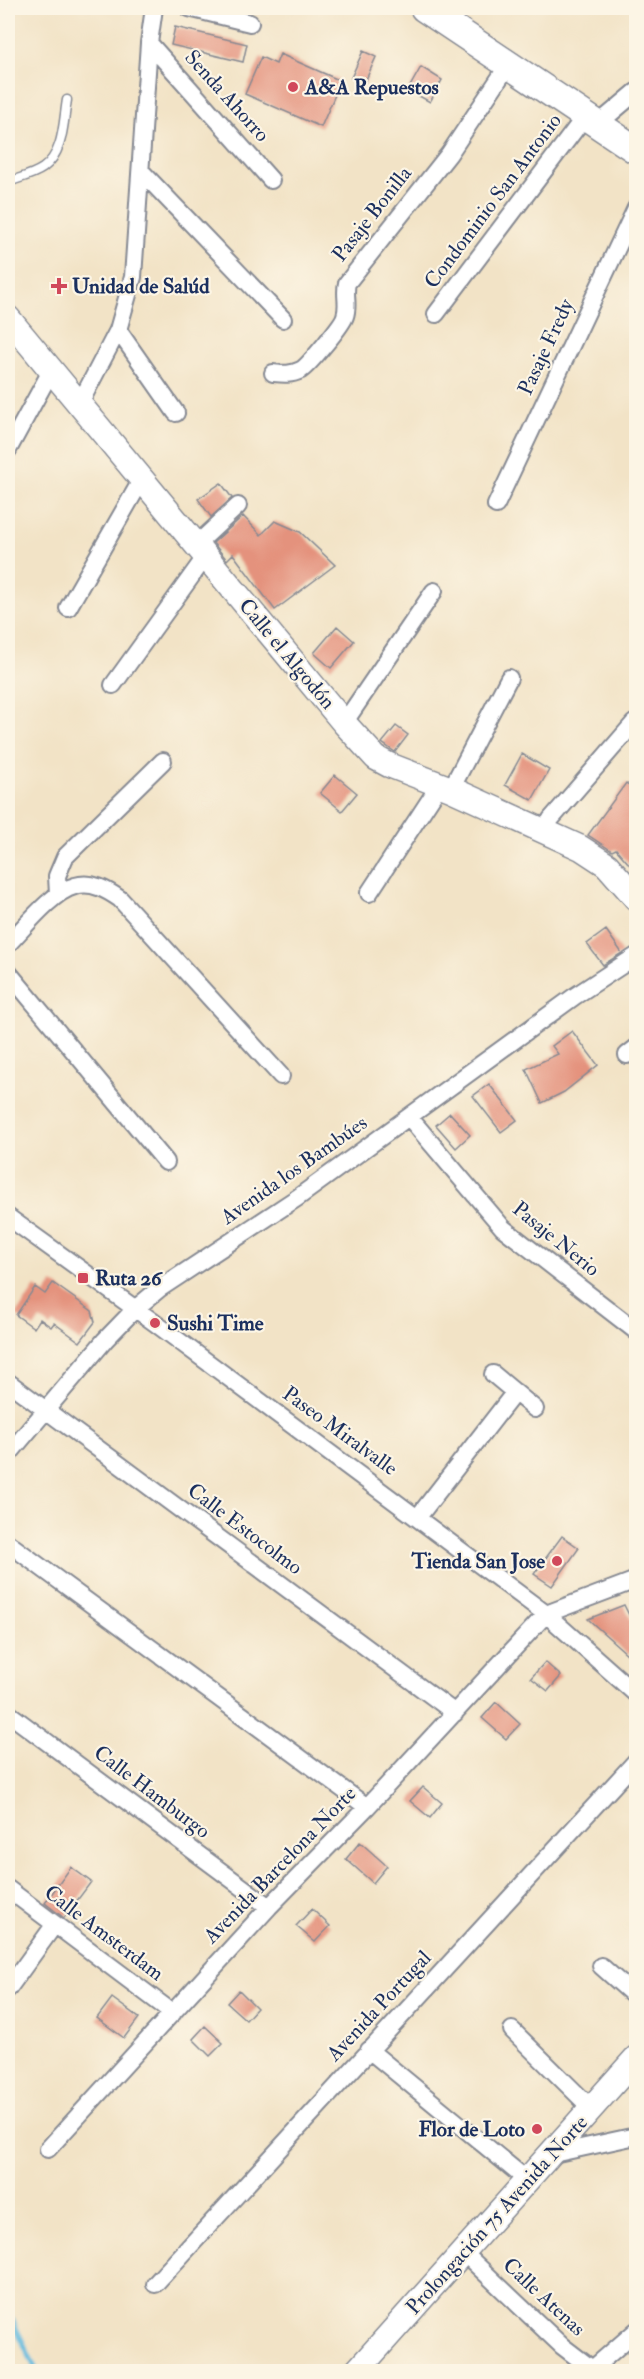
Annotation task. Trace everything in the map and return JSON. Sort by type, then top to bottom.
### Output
[{"type":"main road","points":[[424,8],[636,150]]},
{"type":"street","points":[[79,405],[118,330],[133,277],[148,43],[154,8]]},
{"type":"street","points":[[189,8],[249,22]]},
{"type":"street","name":"Senda Ahorro","points":[[148,43],[271,180]]},
{"type":"street","name":"Pasaje Bonilla","points":[[273,373],[290,374],[303,369],[341,324],[346,308],[344,293],[347,283],[449,154],[509,64]]},
{"type":"street","name":"Condominio San Antonio","points":[[436,314],[592,119],[636,92]]},
{"type":"street","points":[[141,171],[283,319]]},
{"type":"street","name":"Pasaje Fredy","points":[[496,505],[636,208]]},
{"type":"street","name":"Calle el Algodón","points":[[8,318],[344,723],[376,758],[581,848],[607,865],[636,898]]},
{"type":"street","points":[[118,330],[176,412]]},
{"type":"street","points":[[8,450],[51,371]]},
{"type":"street","points":[[68,608],[142,479]]},
{"type":"street","points":[[113,685],[201,550],[238,506]]},
{"type":"street","points":[[344,723],[434,591]]},
{"type":"street","points":[[369,893],[445,787],[509,678]]},
{"type":"street","points":[[543,831],[634,723]]},
{"type":"street","points":[[58,894],[57,876],[65,857],[163,761]]},
{"type":"street","points":[[8,944],[58,894],[76,885],[92,885],[107,890],[120,898],[281,1076]]},
{"type":"street","name":"Avenida los Bambúes","points":[[8,1455],[45,1409],[135,1309],[159,1289],[297,1198],[575,996],[636,956]]},
{"type":"street","points":[[8,972],[166,1162]]},
{"type":"street","name":"Pasaje Nerio","points":[[409,1118],[503,1228],[636,1331]]},
{"type":"street","name":"Paseo Miralvalle","points":[[8,1217],[418,1517],[546,1614],[636,1694]]},
{"type":"street","points":[[493,1374],[535,1409]]},
{"type":"street","name":"Calle Estocolmo","points":[[8,1382],[455,1713]]},
{"type":"street","points":[[418,1517],[515,1392]]},
{"type":"street","points":[[8,1543],[367,1808]]},
{"type":"street","points":[[546,1614],[636,1580]]},
{"type":"street","name":"Avenida Barcelona Norte","points":[[48,2149],[269,1907],[367,1808],[546,1614]]},
{"type":"street","name":"Calle Hamburgo","points":[[8,1713],[269,1907]]},
{"type":"street","name":"Avenida Portugal","points":[[155,2284],[636,1761]]},
{"type":"street","name":"Calle Amsterdam","points":[[8,1888],[173,2013]]},
{"type":"street","points":[[8,1989],[55,1924]]},
{"type":"street","points":[[601,1966],[636,1998]]},
{"type":"street","points":[[512,2030],[592,2109]]},
{"type":"street","points":[[369,2050],[528,2181]]},
{"type":"street","name":"Prolongación 75 Avenida Norte","points":[[357,2372],[636,2058]]},
{"type":"street","points":[[553,2154],[636,2136]]},
{"type":"street","name":"Calle Atenas","points":[[464,2253],[555,2339],[592,2370]]},
{"type":"street","points":[[592,2370],[636,2331]]},
{"type":"lane","points":[[8,182],[41,170],[52,160],[59,148],[68,100]]},
{"type":"building","points":[[175,27],[247,44],[243,62],[171,45]]},
{"type":"building","points":[[363,51],[376,57],[364,84],[351,78]]},
{"type":"building","name":"A&A Repuestos","points":[[280,54],[341,81],[321,127],[245,94],[261,57],[276,64]]},
{"type":"building","points":[[421,67],[442,80],[430,102],[408,90]]},
{"type":"building","points":[[221,483],[232,498],[211,517],[198,499]]},
{"type":"building","points":[[243,516],[261,535],[275,521],[300,532],[335,565],[275,610],[233,554],[227,560],[213,543]]},
{"type":"building","points":[[337,626],[354,641],[331,668],[314,653]]},
{"type":"building","points":[[396,726],[408,735],[395,752],[382,743]]},
{"type":"building","points":[[522,754],[549,770],[532,800],[505,785]]},
{"type":"building","points":[[335,775],[357,793],[342,811],[320,793]]},
{"type":"building","points":[[626,783],[636,791],[636,872],[616,849],[612,851],[588,835]]},
{"type":"building","points":[[606,930],[622,953],[603,965],[587,944]]},
{"type":"building","points":[[572,1031],[598,1065],[564,1092],[542,1103],[526,1069],[558,1054],[552,1046]]},
{"type":"building","points":[[489,1084],[517,1120],[501,1132],[473,1096]]},
{"type":"building","points":[[450,1113],[470,1135],[456,1148],[436,1125]]},
{"type":"building","points":[[53,1283],[92,1311],[95,1322],[80,1342],[54,1323],[51,1327],[40,1319],[34,1328],[16,1315],[35,1287],[45,1294]]},
{"type":"building","name":"Tienda San Jose","points":[[562,1536],[579,1548],[552,1586],[534,1574]]},
{"type":"building","points":[[624,1605],[636,1629],[636,1646],[628,1655],[588,1619]]},
{"type":"building","points":[[545,1662],[561,1676],[548,1691],[531,1678]]},
{"type":"building","points":[[496,1702],[520,1724],[506,1739],[482,1718]]},
{"type":"building","points":[[423,1787],[442,1803],[430,1818],[410,1801]]},
{"type":"building","points":[[360,1842],[387,1866],[373,1883],[346,1859]]},
{"type":"building","points":[[71,1867],[91,1882],[64,1918],[45,1903]]},
{"type":"building","points":[[312,1909],[330,1926],[315,1942],[296,1926]]},
{"type":"building","points":[[239,1990],[257,2008],[246,2020],[227,2003]]},
{"type":"building","points":[[112,1998],[139,2018],[124,2038],[97,2018]]},
{"type":"building","points":[[205,2026],[223,2043],[210,2056],[193,2039]]},
{"type":"waterway","points":[[8,2311],[37,2372]]},
{"type":"place","name":"A&A Repuestos","points":[[293,87]]},
{"type":"place","name":"Unidad de Salúd","points":[[59,286]]},
{"type":"place","name":"Ruta 26","points":[[83,1278]]},
{"type":"place","name":"Sushi Time","points":[[155,1323]]},
{"type":"place","name":"Tienda San Jose","points":[[557,1561]]},
{"type":"place","name":"Flor de Loto","points":[[537,2129]]}]
